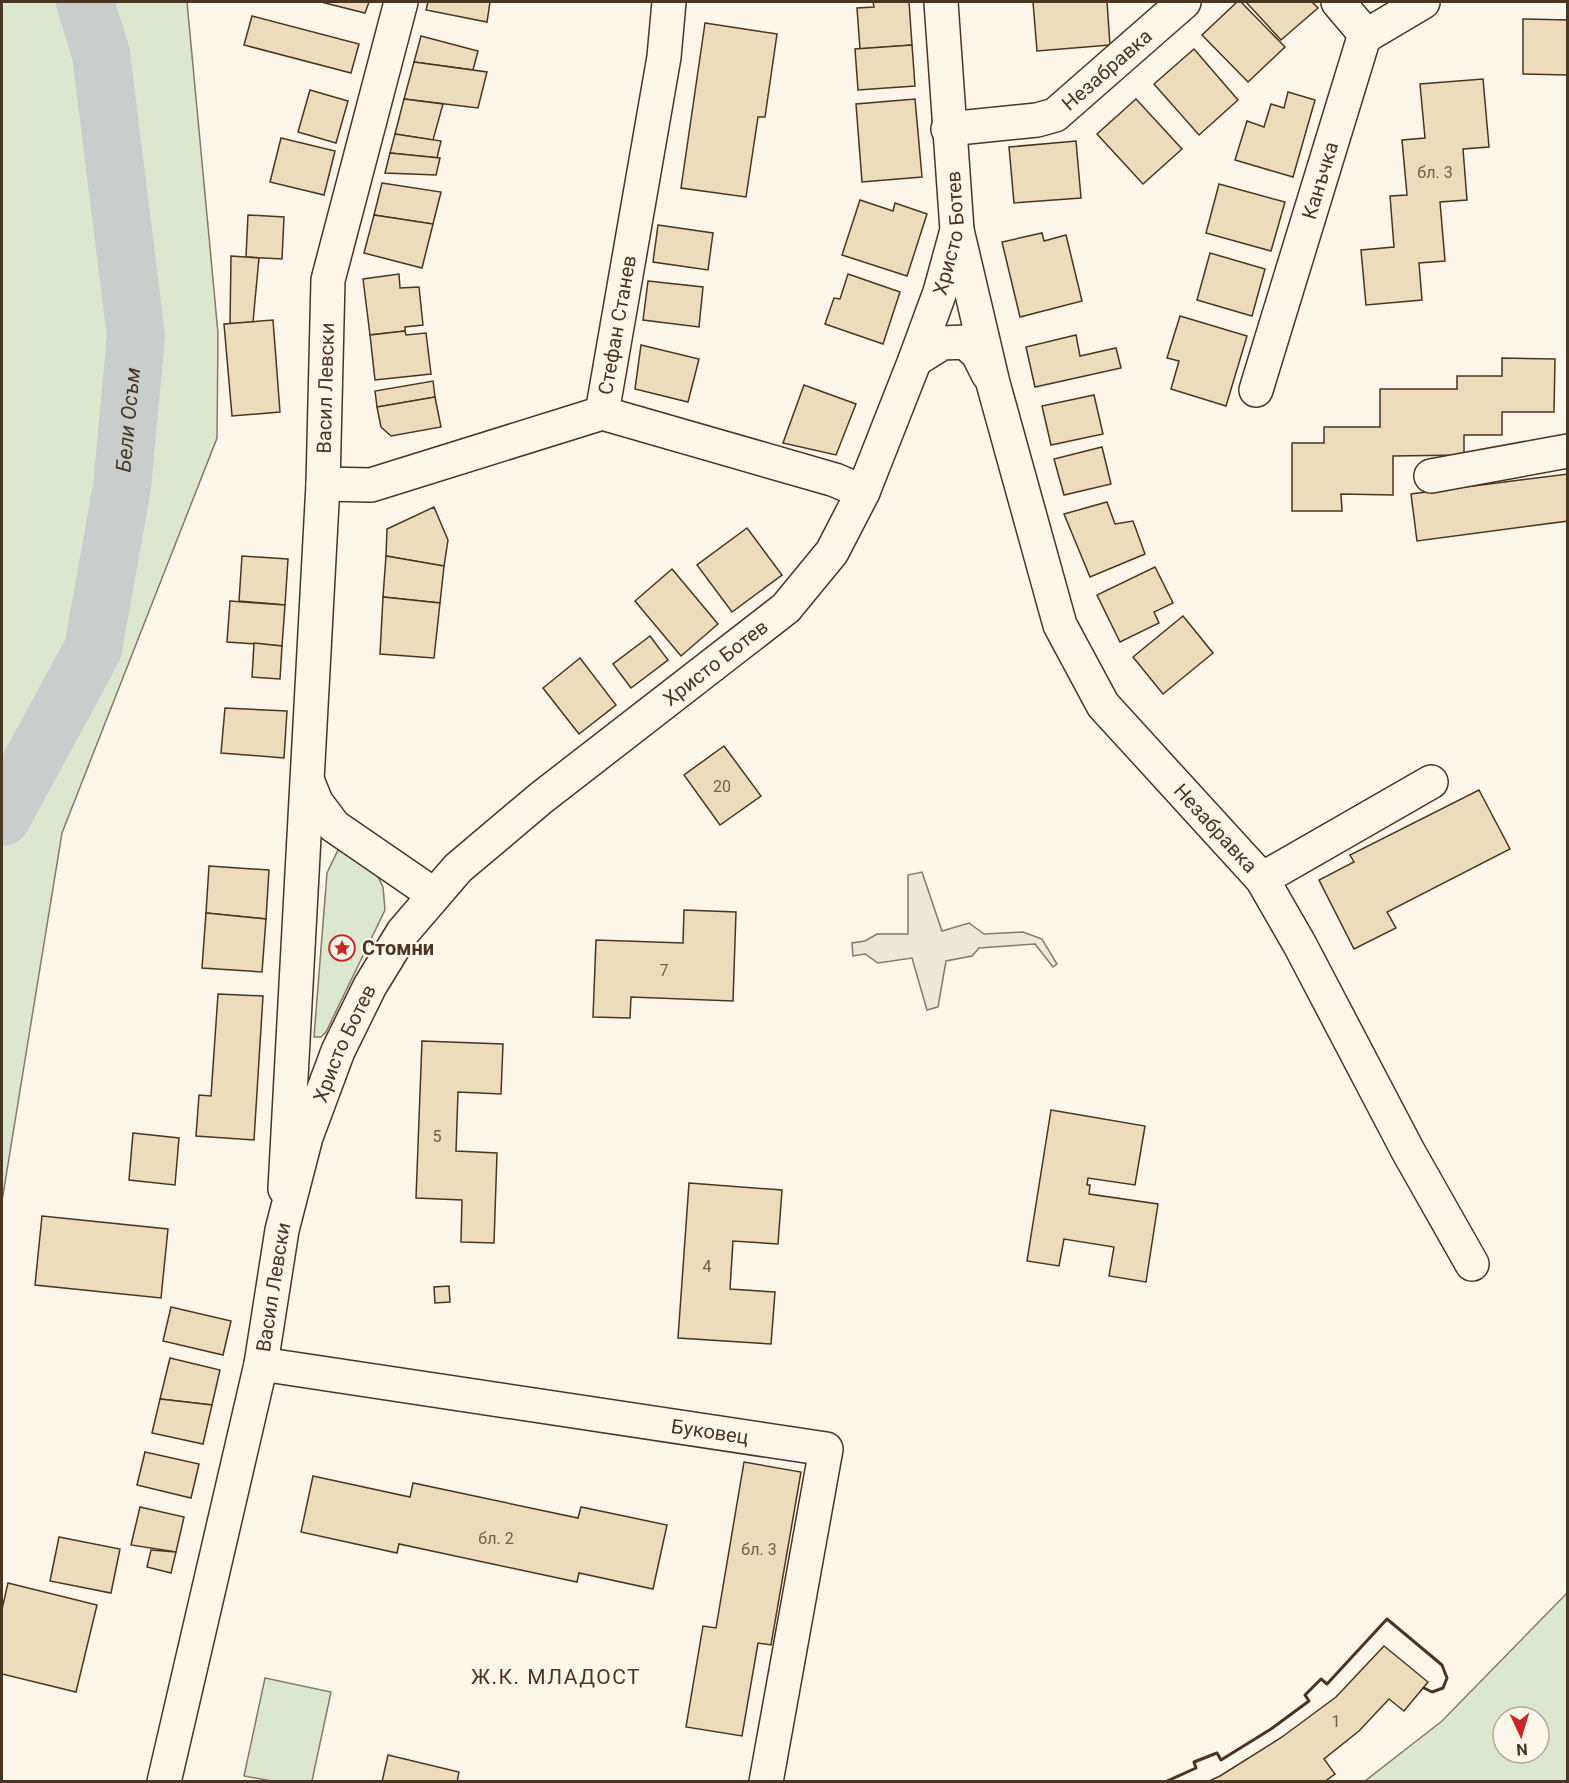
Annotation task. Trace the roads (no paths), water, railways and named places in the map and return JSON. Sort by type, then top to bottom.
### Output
[{"type":"street","name":"Васил Левски","points":[[164,1782],[261,1364],[282,1230],[323,484],[328,280],[401,2]]},
{"type":"street","name":"Стефан Станев","points":[[669,2],[664,57],[602,413],[835,480],[863,492]]},
{"type":"street","name":"Христо Ботев","points":[[282,1230],[306,1137],[338,1051],[370,986],[397,941],[433,894],[458,868],[541,798],[786,608],[832,552],[863,492],[915,360],[940,292],[957,231],[948,129],[941,2]]},
{"type":"street","name":"Незабравка","points":[[948,129],[1037,120],[1055,115],[1184,2]]},
{"type":"street","points":[[1338,2],[1366,35],[1423,2]]},
{"type":"street","name":"Канъчка","points":[[1256,390],[1366,35]]},
{"type":"street","name":"Незабравка","points":[[957,231],[993,383],[1060,625],[1103,705],[1262,879],[1300,945],[1408,1151],[1472,1264]]},
{"type":"street","name":"Незабравка","points":[[915,360],[942,343],[965,342],[978,354],[993,383]]},
{"type":"street","points":[[323,484],[371,485],[602,413]]},
{"type":"street","points":[[1431,476],[1568,451]]},
{"type":"street","name":"Васил Левски","points":[[308,782],[316,802],[334,826],[433,894]]},
{"type":"street","points":[[1262,879],[1431,782]]},
{"type":"street","name":"Буковец","points":[[261,1364],[826,1449],[766,1782]]},
{"type":"waterway","name":"Бели Осъм","points":[[2,817],[93,649],[122,487],[136,336],[101,54],[85,2]]},
{"type":"place","name":"Стомни","points":[[342,948]]},
{"type":"district","name":"Ж.К. МЛАДОСТ","points":[[556,1677]]}]
